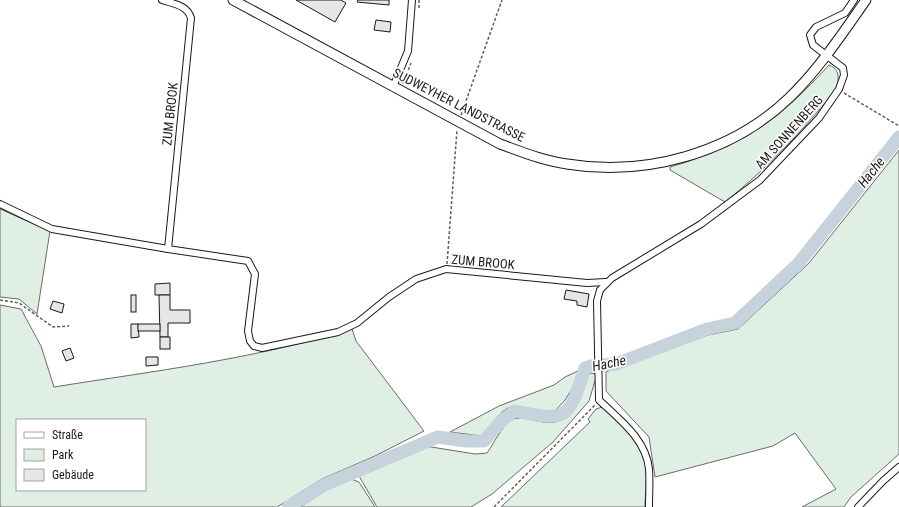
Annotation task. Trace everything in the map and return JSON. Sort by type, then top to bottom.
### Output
[{"type":"main road","name":"SUDWEYHER LANDSTRASSE","points":[[233,0],[500,144],[524,153],[566,164],[605,167],[658,163],[699,153],[729,140],[756,124],[788,99],[827,55],[866,0]]},
{"type":"street","name":"ZUM BROOK","points":[[162,0],[183,6],[189,12],[191,18],[168,249]]},
{"type":"street","points":[[393,87],[408,51],[412,0]]},
{"type":"street","name":"AM SONNENBERG","points":[[606,282],[701,224],[760,180],[819,118],[839,89],[844,75],[842,68],[813,45],[810,35],[816,27],[845,13],[854,0]]},
{"type":"street","name":"ZUM BROOK","points":[[0,204],[52,229],[248,261],[255,274],[249,336],[254,346],[262,348],[338,332],[358,323],[389,297],[416,279],[446,269],[587,283],[606,282]]},
{"type":"street","points":[[606,282],[600,290],[597,301],[599,400],[637,438],[647,456],[649,470],[649,507]]},
{"type":"street","points":[[858,507],[899,467]]},
{"type":"path","points":[[446,269],[458,122],[502,0]]},
{"type":"path","points":[[839,89],[899,126]]},
{"type":"path","points":[[0,300],[18,303],[53,326],[69,326]]},
{"type":"path","points":[[494,507],[599,400]]},
{"type":"green space","points":[[829,65],[836,70],[838,74],[837,86],[830,97],[797,135],[774,158],[725,202],[670,170],[670,167],[718,150],[758,129],[793,101]]},
{"type":"green space","points":[[899,150],[899,454],[851,497],[844,507],[802,507],[836,489],[795,433],[773,446],[655,477],[649,437],[606,391],[606,372],[708,335],[738,329],[809,263]]},
{"type":"green space","points":[[0,209],[50,231],[37,314],[19,299],[0,297]]},
{"type":"green space","points":[[0,305],[21,309],[41,346],[54,387],[167,370],[241,356],[279,348],[352,329],[356,341],[424,431],[375,456],[322,479],[277,507],[0,507]]},
{"type":"green space","points":[[580,370],[582,373],[565,400],[556,410],[549,412],[516,406],[508,408],[502,412],[481,436],[450,432],[499,406],[554,385],[565,377]]},
{"type":"green space","points":[[589,373],[597,374],[589,401],[553,442],[492,494],[471,507],[377,507],[359,476],[425,446],[475,454],[487,453],[510,421],[522,418],[550,423],[564,418],[573,408]]},
{"type":"green space","points":[[602,407],[632,436],[641,450],[646,469],[645,507],[501,507],[590,422],[588,419],[596,409]]},
{"type":"green space","points":[[351,479],[359,482],[375,507],[300,507],[336,484]]},
{"type":"building","points":[[296,0],[341,0],[346,3],[335,22]]},
{"type":"building","points":[[358,0],[389,0],[389,5],[357,2]]},
{"type":"building","points":[[376,20],[391,22],[390,32],[374,30]]},
{"type":"building","points":[[170,283],[170,295],[155,295],[155,284]]},
{"type":"building","points":[[566,290],[589,294],[587,307],[577,305],[577,301],[564,299]]},
{"type":"building","points":[[131,295],[136,295],[136,312],[131,312]]},
{"type":"building","points":[[159,295],[170,295],[170,310],[190,310],[190,323],[168,323],[168,337],[160,337]]},
{"type":"building","points":[[53,301],[64,304],[62,313],[50,309]]},
{"type":"building","points":[[131,324],[138,324],[139,337],[131,338]]},
{"type":"building","points":[[138,324],[160,324],[160,331],[138,331]]},
{"type":"building","points":[[160,337],[170,337],[170,349],[160,349]]},
{"type":"building","points":[[70,348],[74,358],[66,361],[62,351]]},
{"type":"building","points":[[146,357],[158,357],[158,365],[146,366]]},
{"type":"waterway","name":"Hache","points":[[288,507],[324,485],[438,437],[466,441],[484,441],[502,420],[515,411],[533,415],[557,416],[570,406],[575,397],[585,368],[591,366],[616,364],[707,329],[735,323],[798,264],[899,137]]}]
